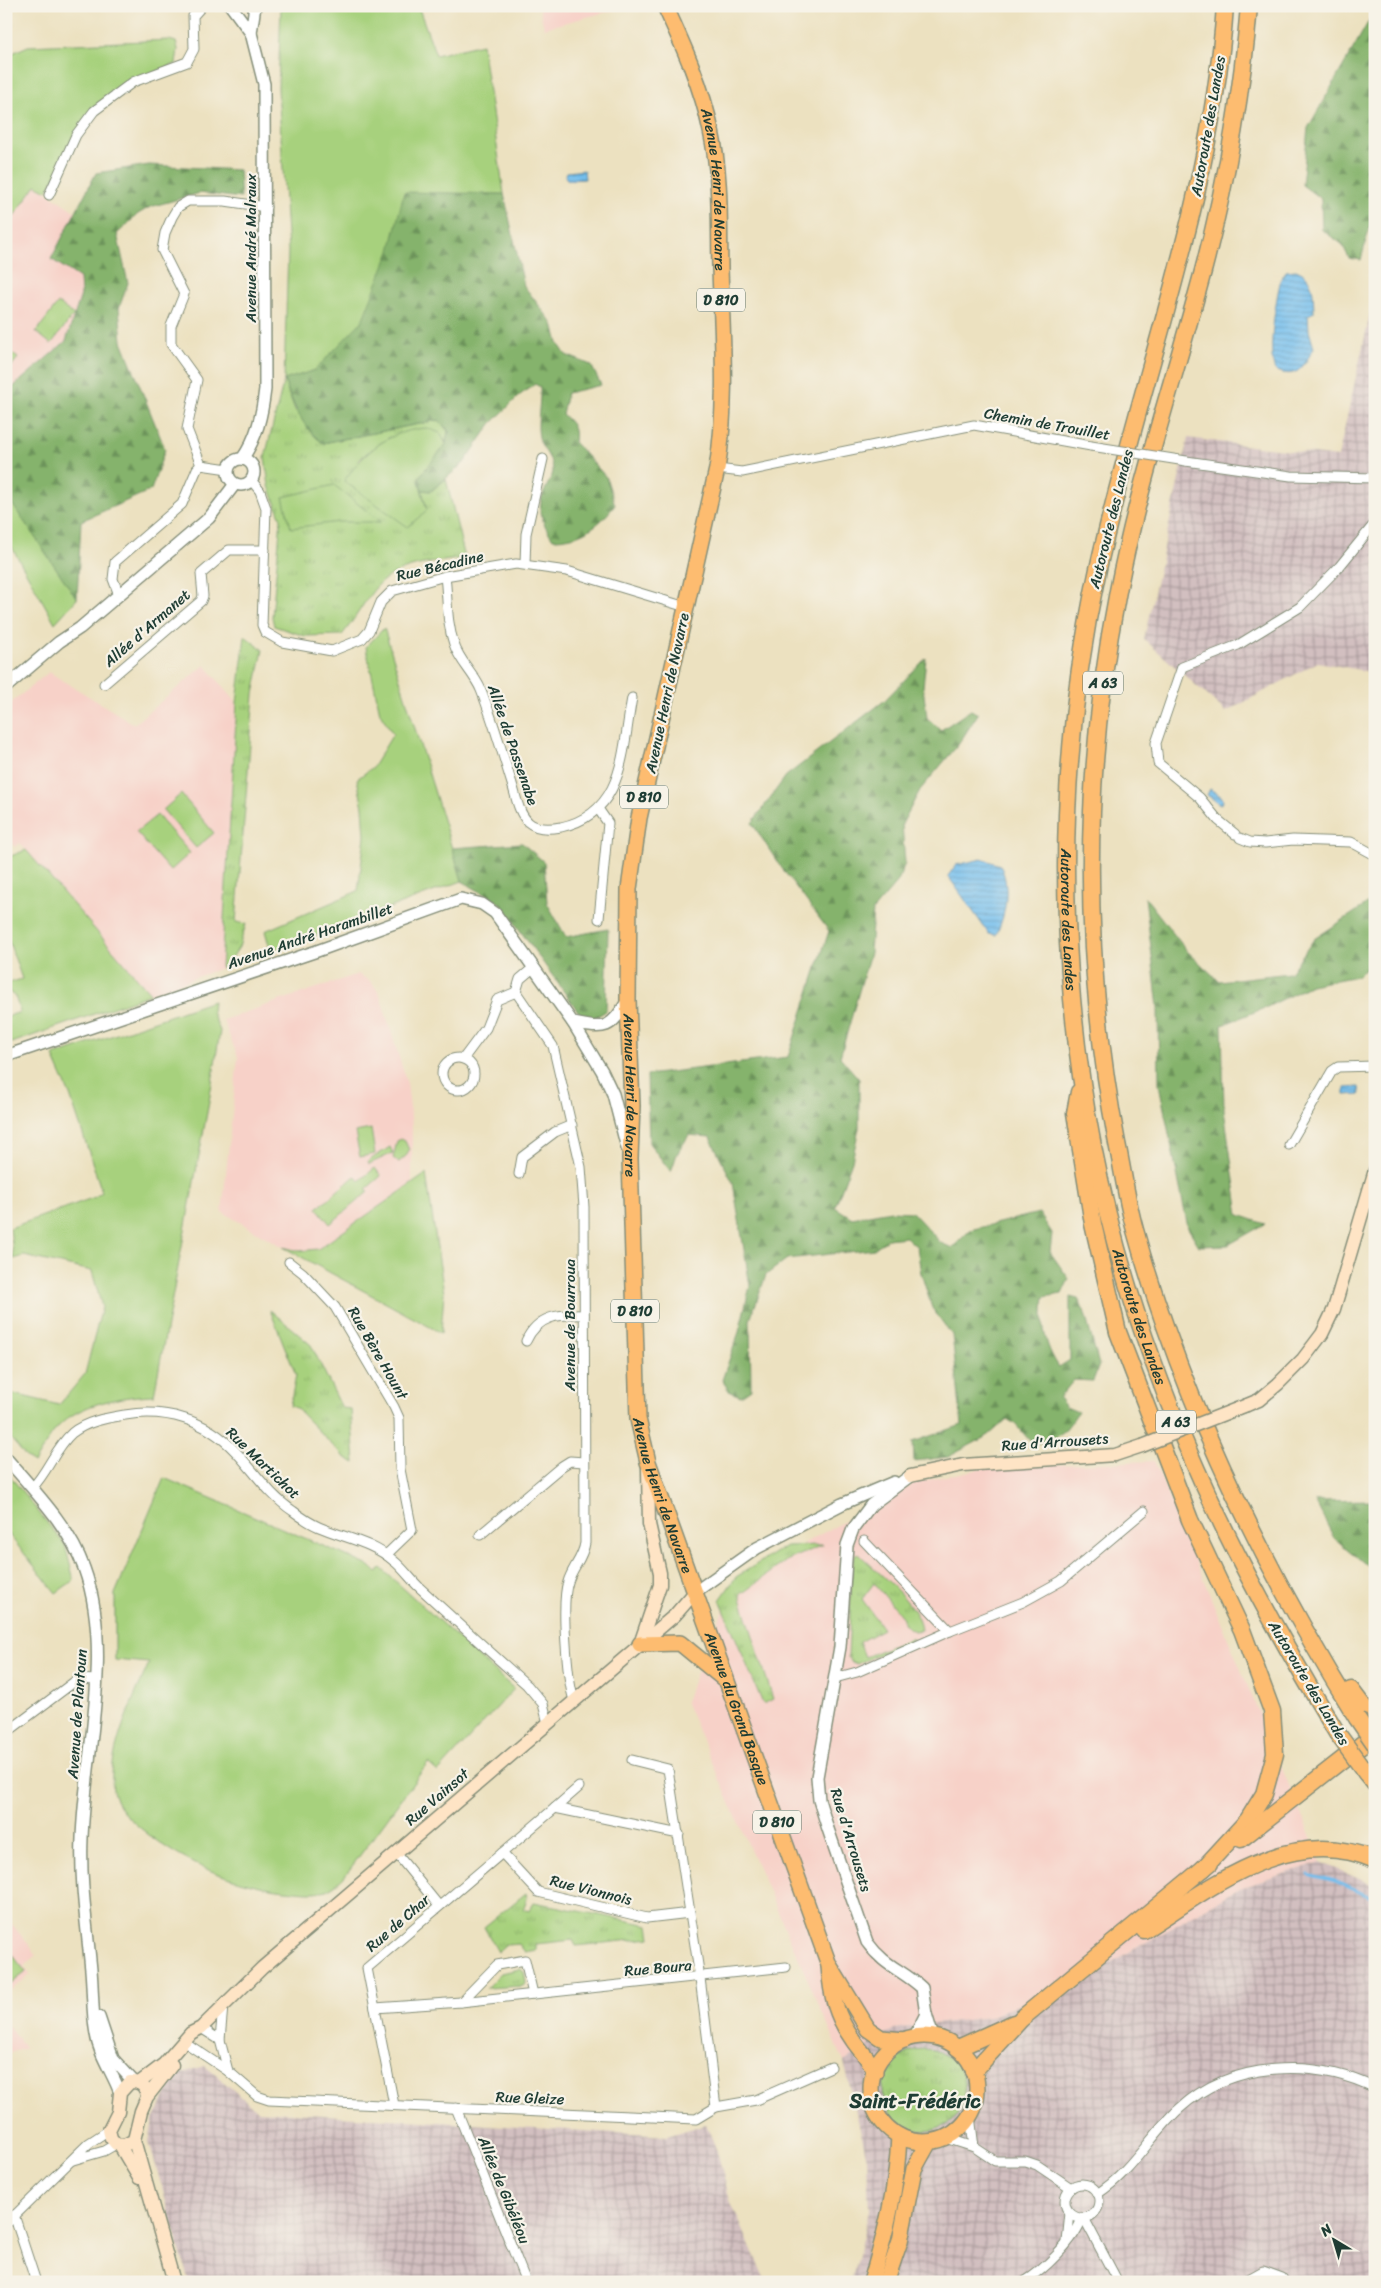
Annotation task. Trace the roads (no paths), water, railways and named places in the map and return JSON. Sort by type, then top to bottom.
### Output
[{"type":"highway","name":"Autoroute des Landes","points":[[1225,6],[1216,90],[1192,215],[1106,533],[1091,604],[1078,688],[1068,797],[1066,864],[1068,930],[1080,1085],[1109,1216],[1131,1299],[1180,1431],[1209,1499],[1274,1627],[1337,1732],[1370,1779]]},
{"type":"highway","name":"Autoroute des Landes","points":[[1250,6],[1234,124],[1218,207],[1139,499],[1118,588],[1107,653],[1093,785],[1091,912],[1102,1052],[1134,1227],[1178,1365],[1213,1449],[1270,1570],[1307,1632],[1366,1717],[1375,1744]]},
{"type":"highway","points":[[1080,1085],[1075,1113],[1098,1255],[1118,1332],[1131,1371],[1190,1520],[1258,1668],[1267,1694],[1274,1727],[1275,1754],[1264,1794],[1248,1820],[1203,1869]]},
{"type":"highway","points":[[974,2071],[1021,2019],[1095,1960],[1203,1869],[1375,1734]]},
{"type":"highway","points":[[1095,1960],[1224,1880],[1253,1864],[1275,1856],[1304,1850],[1333,1849],[1375,1860]]},
{"type":"highway","points":[[958,2048],[1021,2019]]},
{"type":"main road","name":"Avenue Henri de Navarre","points":[[665,6],[685,49],[702,94],[712,132],[716,171],[724,394],[722,436],[716,469],[639,818],[629,889],[628,1000],[632,1106],[630,1158],[638,1419],[648,1462],[695,1592]]},
{"type":"main road","name":"Rue d'Arrousets","points":[[910,1476],[963,1465],[1115,1455],[1259,1400],[1303,1359],[1322,1334],[1334,1309],[1375,1170]]},
{"type":"main road","points":[[648,1462],[649,1524],[660,1573],[660,1585],[640,1644],[680,1643],[725,1680]]},
{"type":"main road","name":"Rue Vainsot","points":[[120,2093],[126,2085],[136,2083],[164,2064],[191,2034],[201,2028],[262,1968],[675,1615],[695,1592]]},
{"type":"main road","name":"Avenue du Grand Basque","points":[[695,1592],[725,1680],[829,1965],[868,2030],[881,2038],[909,2039]]},
{"type":"main road","name":"Avenue du Grand Basque","points":[[829,1965],[831,1994],[840,2018],[855,2043],[870,2060],[875,2072]]},
{"type":"main road","name":"Rue Vainsot","points":[[134,2140],[141,2110],[147,2097],[163,2075],[196,2039],[201,2028]]},
{"type":"main road","points":[[933,2037],[946,2040],[968,2058],[978,2086],[976,2102],[970,2116],[960,2129],[946,2138],[930,2142],[919,2142],[899,2136],[886,2126],[876,2112],[871,2096],[875,2072],[889,2049],[909,2039],[933,2037]]},
{"type":"main road","points":[[136,2083],[145,2088],[147,2097]]},
{"type":"main road","points":[[120,2093],[118,2112],[109,2130],[110,2138],[118,2145],[149,2197]]},
{"type":"main road","points":[[871,2282],[884,2240],[898,2174],[899,2136]]},
{"type":"main road","points":[[118,2145],[134,2140],[174,2282]]},
{"type":"main road","points":[[886,2282],[900,2241],[914,2169],[930,2142]]},
{"type":"street","points":[[49,195],[76,135],[94,111],[133,82],[187,62],[194,49],[193,16],[202,6]]},
{"type":"street","name":"Avenue André Malraux","points":[[231,6],[252,33]]},
{"type":"street","name":"Avenue André Malraux","points":[[246,461],[253,443],[265,390],[265,93],[252,33],[255,6]]},
{"type":"street","points":[[201,465],[187,429],[197,380],[176,353],[170,335],[184,294],[162,250],[162,244],[178,207],[188,201],[225,202],[266,207]]},
{"type":"street","name":"Chemin de Trouillet","points":[[716,469],[742,472],[974,425],[1091,446],[1291,476],[1375,478]]},
{"type":"street","points":[[525,564],[526,534],[543,460]]},
{"type":"street","points":[[246,461],[254,475],[244,485],[235,484],[230,479],[228,469],[231,463],[246,461]]},
{"type":"street","points":[[201,465],[228,469]]},
{"type":"street","points":[[119,595],[113,579],[115,562],[182,504],[197,469],[201,465]]},
{"type":"street","name":"Rue Bécadine","points":[[251,480],[260,491],[266,508],[262,625],[265,632],[282,642],[306,648],[332,651],[362,639],[368,631],[381,602],[392,591],[445,576],[525,564],[567,571],[686,607]]},
{"type":"street","points":[[6,687],[119,595],[209,518],[235,484]]},
{"type":"street","points":[[1375,523],[1339,567],[1300,607],[1238,645],[1182,667],[1156,743],[1158,764],[1200,798],[1218,820],[1237,836],[1250,842],[1265,843],[1293,840],[1351,842],[1375,855]]},
{"type":"street","name":"Allée d'Armanet","points":[[104,684],[201,601],[203,596],[201,574],[229,550],[265,550]]},
{"type":"street","name":"Allée de Passenabe","points":[[445,576],[446,599],[454,645],[480,687],[517,803],[523,815],[536,827],[552,829],[567,826],[599,810]]},
{"type":"street","points":[[599,918],[608,823],[599,810],[617,780],[632,698]]},
{"type":"street","name":"Avenue André Harambillet","points":[[6,1056],[317,951],[461,899],[482,904],[495,913],[573,1023],[602,1071],[613,1094],[630,1158]]},
{"type":"street","points":[[463,1059],[486,1028],[497,1000],[516,992],[520,979],[533,968]]},
{"type":"street","name":"Avenue de Bourroua","points":[[516,992],[553,1046],[582,1175],[584,1315],[583,1553],[572,1572],[566,1588],[568,1674],[574,1700]]},
{"type":"street","points":[[573,1023],[595,1028],[609,1024],[615,1020],[628,1000]]},
{"type":"street","points":[[1289,1145],[1332,1071],[1338,1067],[1375,1066]]},
{"type":"street","points":[[519,1174],[522,1157],[555,1132],[572,1125]]},
{"type":"street","name":"Rue Bère Hount","points":[[289,1262],[304,1272],[335,1306],[399,1418],[400,1469],[412,1530],[386,1555]]},
{"type":"street","points":[[526,1341],[531,1331],[544,1319],[554,1315],[584,1315]]},
{"type":"street","name":"Rue Martichot","points":[[32,1488],[42,1477],[70,1435],[78,1429],[105,1418],[164,1412],[196,1423],[227,1444],[263,1486],[304,1518],[318,1527],[353,1537],[386,1555],[402,1568],[414,1583],[527,1685],[543,1704],[548,1723]]},
{"type":"street","name":"Avenue de Plantoun","points":[[6,1458],[63,1527],[76,1547],[94,1603],[97,1625],[96,1680],[82,1839],[84,1906],[96,2034],[120,2093]]},
{"type":"street","points":[[480,1535],[562,1466],[570,1462],[584,1462]]},
{"type":"street","name":"Rue d'Arrousets","points":[[695,1592],[757,1548],[861,1496],[910,1476]]},
{"type":"street","name":"Rue d'Arrousets","points":[[910,1476],[871,1505],[853,1529],[847,1545],[840,1647],[820,1751],[817,1778],[820,1800],[867,1942],[878,1958],[890,1967],[906,1974],[922,1988],[926,2014],[933,2037]]},
{"type":"street","points":[[861,1496],[871,1505]]},
{"type":"street","points":[[835,1678],[857,1672],[950,1631],[1023,1602],[1061,1581],[1144,1511]]},
{"type":"street","points":[[864,1541],[950,1631]]},
{"type":"street","points":[[6,1734],[78,1679],[96,1680]]},
{"type":"street","points":[[632,1760],[668,1770],[700,1978],[716,2106]]},
{"type":"street","name":"Rue de Char","points":[[394,2106],[367,1968],[579,1787]]},
{"type":"street","points":[[555,1808],[679,1834]]},
{"type":"street","points":[[396,1853],[439,1906]]},
{"type":"street","name":"Rue Vionnois","points":[[502,1853],[538,1892],[647,1918],[690,1913]]},
{"type":"street","points":[[462,2002],[497,1965],[526,1960],[533,1994]]},
{"type":"street","name":"Rue Boura","points":[[375,2008],[462,2002],[700,1978],[786,1967]]},
{"type":"street","name":"Avenue de Plantoun","points":[[94,1998],[113,2059],[136,2083]]},
{"type":"street","points":[[223,2006],[220,2040],[228,2071]]},
{"type":"street","points":[[909,2039],[926,2014]]},
{"type":"street","points":[[201,2028],[220,2040]]},
{"type":"street","name":"Rue Gleize","points":[[189,2045],[228,2071],[257,2096],[269,2100],[696,2118],[716,2106],[756,2100],[831,2067]]},
{"type":"street","points":[[1097,2194],[1115,2182],[1179,2108],[1200,2092],[1220,2083],[1270,2070],[1299,2068],[1350,2077],[1375,2088]]},
{"type":"street","name":"Allée de Gibéléou","points":[[456,2108],[526,2282]]},
{"type":"street","points":[[970,2116],[974,2147]]},
{"type":"street","points":[[6,2224],[89,2143],[109,2130]]},
{"type":"street","points":[[946,2138],[974,2147],[995,2161],[1025,2161],[1037,2165],[1071,2188],[1086,2184],[1097,2194],[1099,2200],[1095,2212],[1083,2218],[1080,2226],[1067,2242],[1042,2269],[1027,2281]]},
{"type":"street","points":[[70,2161],[118,2145]]},
{"type":"street","points":[[1067,2242],[1070,2213],[1065,2203],[1071,2188]]},
{"type":"street","points":[[1070,2213],[1083,2218],[1118,2282]]},
{"type":"street","points":[[14,2215],[36,2282]]},
{"type":"street","points":[[1243,2282],[1263,2271],[1282,2278],[1284,2282]]},
{"type":"water","points":[[584,170],[585,179],[568,180],[565,177],[567,172]]},
{"type":"water","points":[[1296,270],[1307,277],[1312,287],[1314,312],[1308,315],[1309,331],[1314,348],[1299,370],[1289,374],[1275,370],[1272,339],[1281,279],[1286,271]]},
{"type":"water","points":[[1210,789],[1222,797],[1223,802],[1220,804],[1207,795]]},
{"type":"water","points":[[982,859],[1000,865],[1005,882],[1005,909],[996,935],[989,934],[948,876],[956,865]]},
{"type":"water","points":[[1359,1087],[1360,1094],[1345,1095],[1345,1088]]},
{"type":"waterway","points":[[1309,1874],[1335,1881],[1375,1899]]},
{"type":"district","name":"Saint-Frédéric","points":[[915,2101]]}]
